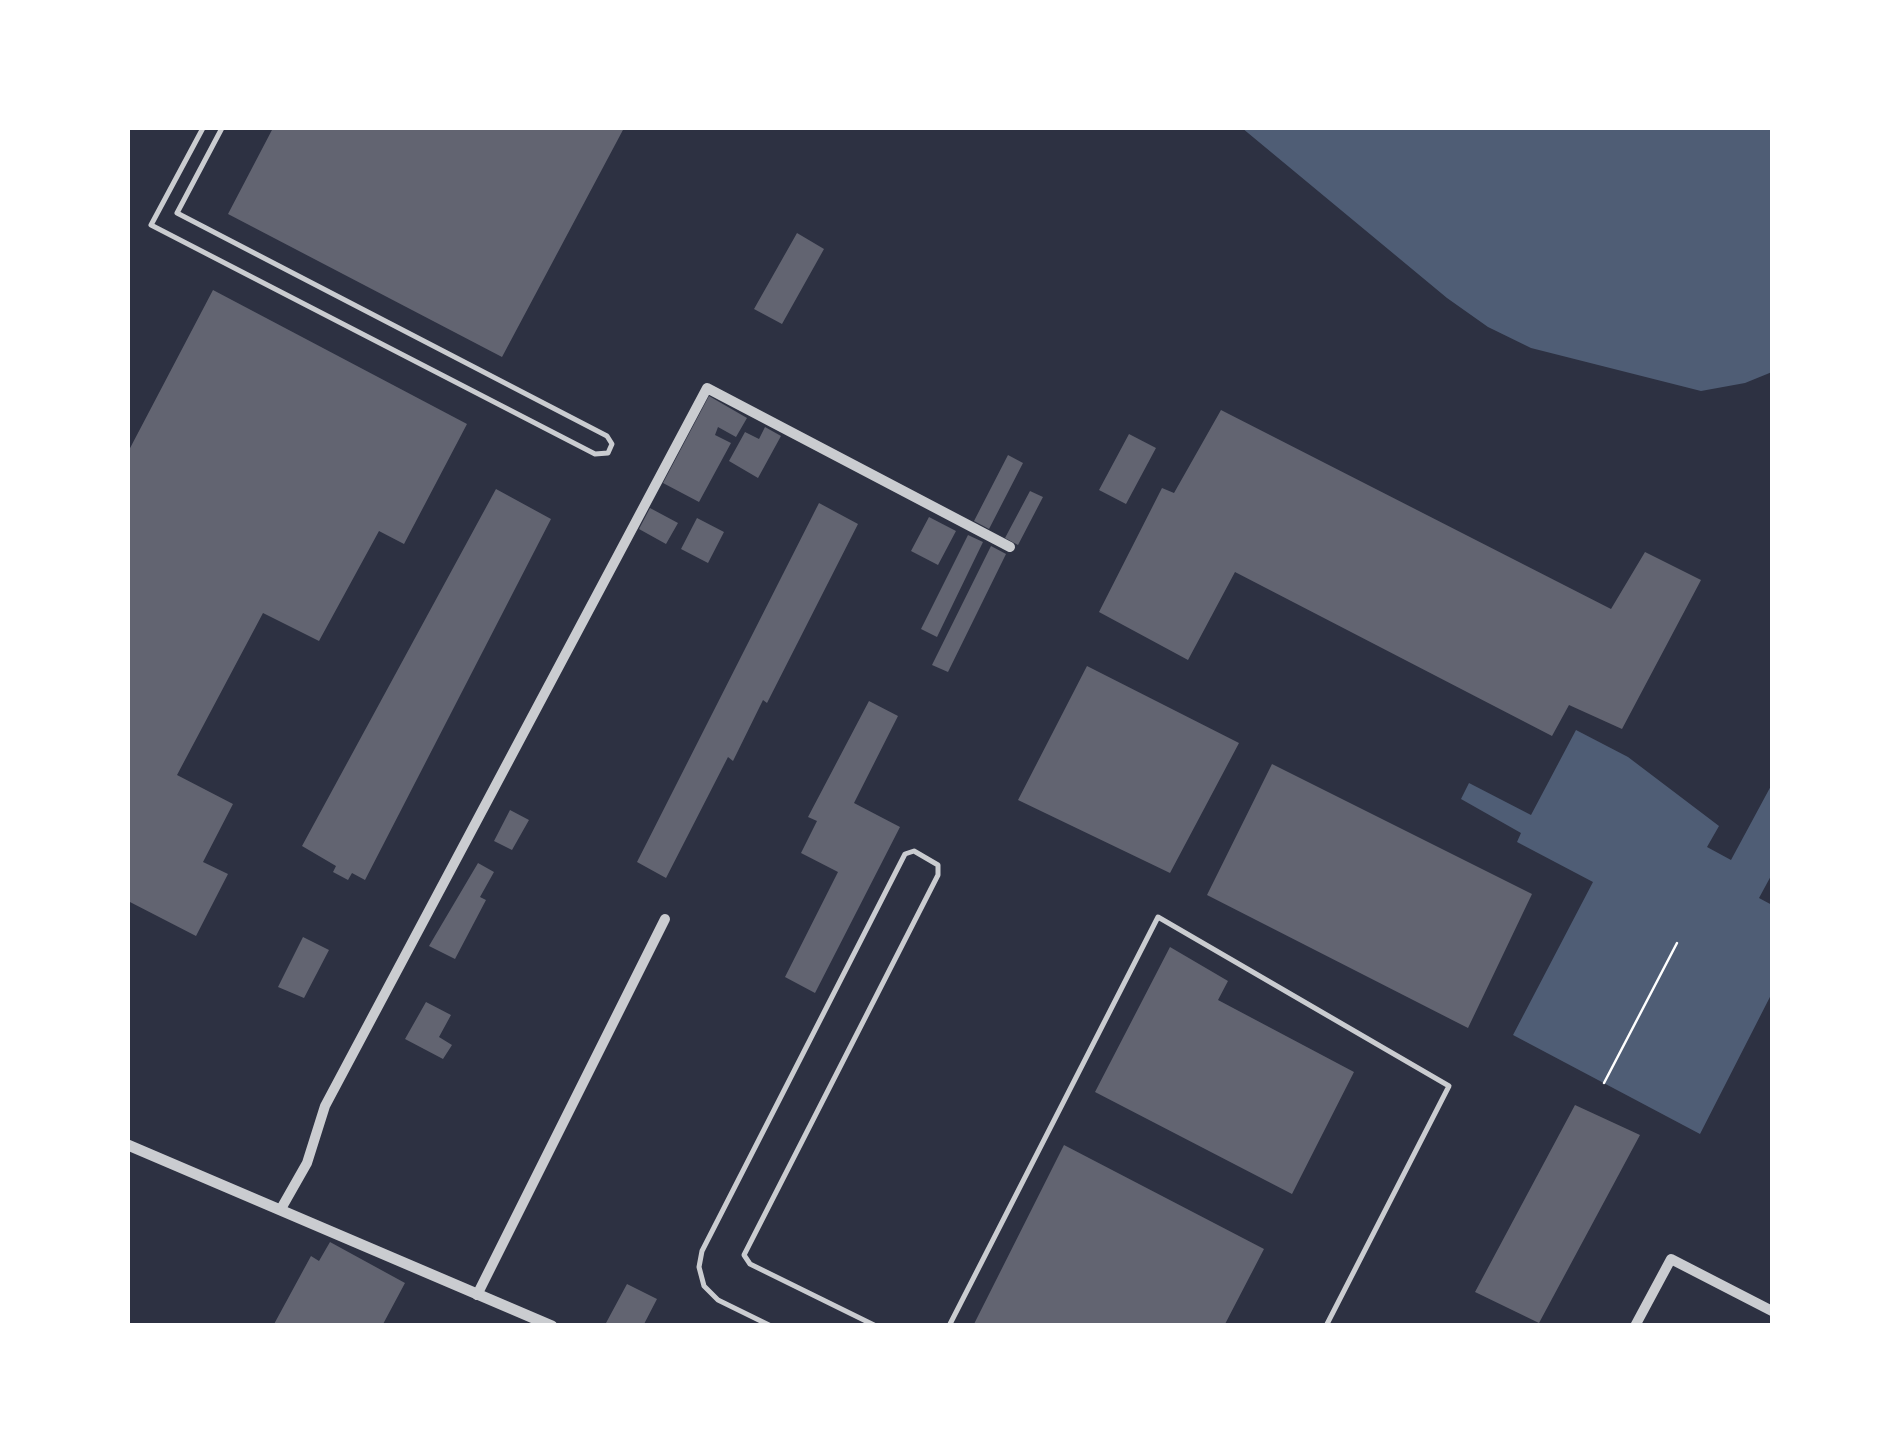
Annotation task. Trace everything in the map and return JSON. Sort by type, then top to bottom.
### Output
[{"type":"street","points":[[282,1207],[306,1163],[325,1106],[707,388],[1010,548]]},
{"type":"street","points":[[477,1295],[666,919]]},
{"type":"street","points":[[128,1144],[552,1326]]},
{"type":"street","points":[[1635,1326],[1671,1258],[1772,1310]]},
{"type":"lane","points":[[203,128],[151,225],[595,454],[608,453],[612,444],[607,436],[177,213],[222,128]]},
{"type":"lane","points":[[771,1326],[718,1300],[704,1286],[699,1268],[702,1251],[905,854],[914,851],[938,865],[938,875],[744,1254],[750,1264],[876,1326]]},
{"type":"lane","points":[[949,1326],[1158,917],[1449,1086],[1326,1326]]},
{"type":"path","points":[[1604,1083],[1677,942]]},
{"type":"water","points":[[1242,128],[1772,128],[1772,372],[1745,383],[1701,391],[1531,348],[1488,327],[1447,298]]},
{"type":"water","points":[[1576,730],[1628,757],[1719,826],[1707,847],[1731,860],[1772,784],[1772,874],[1759,898],[1772,905],[1772,993],[1700,1134],[1513,1035],[1593,882],[1517,842],[1521,833],[1461,799],[1469,783],[1531,815]]},
{"type":"building","points":[[273,128],[624,128],[502,357],[228,214]]},
{"type":"building","points":[[797,233],[824,249],[782,324],[754,309]]},
{"type":"building","points":[[213,290],[467,424],[404,544],[379,531],[319,641],[263,613],[177,775],[233,804],[203,862],[228,874],[196,936],[128,901],[128,452]]},
{"type":"building","points":[[709,396],[747,418],[736,437],[718,427],[715,435],[731,443],[699,502],[663,483]]},
{"type":"building","points":[[1221,410],[1611,609],[1645,552],[1701,580],[1622,729],[1569,705],[1552,736],[1235,572],[1188,660],[1099,612],[1162,488],[1174,493]]},
{"type":"building","points":[[765,427],[781,436],[758,478],[729,461],[745,432],[759,439]]},
{"type":"building","points":[[1129,434],[1156,448],[1126,504],[1099,490]]},
{"type":"building","points":[[1008,455],[1023,463],[989,529],[974,521]]},
{"type":"building","points":[[496,489],[551,519],[365,880],[352,873],[348,880],[333,872],[336,866],[302,846]]},
{"type":"building","points":[[1030,491],[1043,497],[1018,545],[1005,538]]},
{"type":"building","points":[[819,503],[858,524],[767,703],[763,700],[733,761],[728,757],[666,878],[637,862]]},
{"type":"building","points":[[650,508],[678,523],[666,544],[639,529]]},
{"type":"building","points":[[929,517],[956,531],[938,565],[911,551]]},
{"type":"building","points":[[697,518],[724,532],[708,563],[681,549]]},
{"type":"building","points":[[968,535],[983,542],[937,637],[921,629]]},
{"type":"building","points":[[991,546],[1006,554],[948,672],[932,665]]},
{"type":"building","points":[[1087,666],[1239,743],[1170,873],[1018,800]]},
{"type":"building","points":[[869,701],[898,716],[854,803],[900,827],[815,993],[785,977],[838,872],[801,853],[817,821],[808,817]]},
{"type":"building","points":[[1272,764],[1532,894],[1468,1028],[1207,895]]},
{"type":"building","points":[[510,810],[529,820],[512,850],[494,841]]},
{"type":"building","points":[[478,863],[494,872],[480,897],[486,900],[455,959],[429,946]]},
{"type":"building","points":[[303,937],[329,950],[304,998],[278,987]]},
{"type":"building","points":[[1170,947],[1228,981],[1218,1000],[1354,1072],[1292,1194],[1095,1092]]},
{"type":"building","points":[[426,1002],[451,1015],[439,1037],[452,1045],[443,1059],[405,1039]]},
{"type":"building","points":[[1575,1105],[1640,1135],[1539,1323],[1475,1292]]},
{"type":"building","points":[[1064,1145],[1264,1249],[1224,1326],[973,1326]]},
{"type":"building","points":[[330,1242],[405,1283],[382,1326],[273,1326],[311,1256],[319,1261]]},
{"type":"building","points":[[627,1284],[657,1299],[643,1326],[606,1323]]}]
